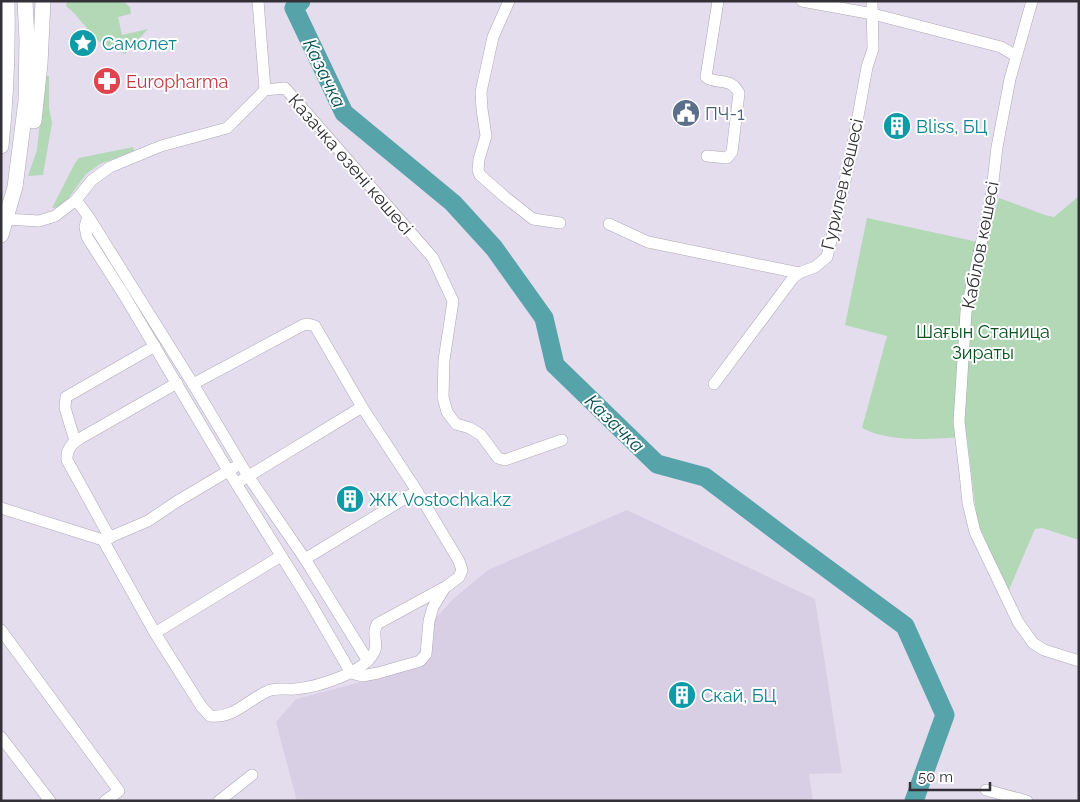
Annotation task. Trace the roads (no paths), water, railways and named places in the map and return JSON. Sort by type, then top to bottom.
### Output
[{"type":"main road","points":[[1,146],[5,110],[8,37],[7,1]]},
{"type":"main road","points":[[15,187],[26,101],[27,40],[25,1]]},
{"type":"main road","points":[[1,235],[27,154],[34,122],[41,56],[43,1]]},
{"type":"street","points":[[258,1],[264,90]]},
{"type":"street","points":[[509,1],[493,37],[482,92],[486,136],[479,159],[478,170],[480,175],[532,219],[560,224]]},
{"type":"street","points":[[707,156],[726,158],[732,152],[739,93],[736,87],[723,81],[709,80],[706,77],[718,1]]},
{"type":"street","points":[[802,1],[873,14],[1001,46],[1016,56]]},
{"type":"street","name":"Гурилев көшесі","points":[[714,384],[793,278],[827,257],[850,160],[867,67],[873,49],[872,1]]},
{"type":"street","name":"Кабілов көшесі","points":[[1032,1],[1010,79],[997,146],[991,199],[966,312],[958,422],[968,503],[975,532],[1018,622],[1033,643],[1044,650],[1079,661]]},
{"type":"street","name":"Казачка өзені көшесі","points":[[6,219],[39,221],[55,216],[76,200],[92,180],[110,167],[161,146],[227,128],[264,90],[285,88],[432,258],[453,301],[444,360],[443,397],[447,412],[456,424],[481,434],[498,458],[505,460],[562,440]]},
{"type":"street","points":[[76,200],[88,216],[193,384],[248,476],[305,559],[368,661]]},
{"type":"street","points":[[88,216],[87,237],[124,295],[351,673],[362,676],[420,661],[426,654],[429,621],[433,608],[447,586]]},
{"type":"street","points":[[609,224],[648,242],[799,273]]},
{"type":"street","points":[[177,383],[75,441],[67,451],[67,460],[155,634],[201,706],[210,716],[218,717],[240,708],[270,690],[296,689],[323,683],[351,673],[368,661],[375,649],[374,632],[377,624],[447,586],[459,577],[462,570],[459,561],[417,491],[362,407],[315,326],[303,325],[193,384]]},
{"type":"street","points":[[75,441],[65,408],[66,397],[154,346]]},
{"type":"street","points":[[236,483],[362,407]]},
{"type":"street","points":[[1,508],[106,539],[148,521],[176,502],[241,464]]},
{"type":"street","points":[[305,559],[417,491]]},
{"type":"street","points":[[155,634],[281,556]]},
{"type":"street","points":[[1,630],[119,790],[105,801]]},
{"type":"street","points":[[1,737],[50,801]]},
{"type":"street","points":[[219,801],[252,775]]},
{"type":"street","points":[[986,790],[1027,801]]},
{"type":"waterway","name":"Казачка","points":[[301,1],[294,8],[344,113],[453,203],[494,248],[544,318],[555,365],[657,464],[705,477],[905,626],[945,715],[914,801]]},
{"type":"place","name":"Самолет","points":[[83,43]]},
{"type":"place","name":"Europharma","points":[[107,81]]},
{"type":"place","name":"ПЧ-1","points":[[686,113]]},
{"type":"place","name":"Bliss, БЦ","points":[[897,126]]},
{"type":"place","name":"ЖК Vostochka.kz","points":[[350,499]]},
{"type":"place","name":"Скай, БЦ","points":[[682,695]]},
{"type":"park label","name":"Шағын Станица Зираты","points":[[983,341]]}]
